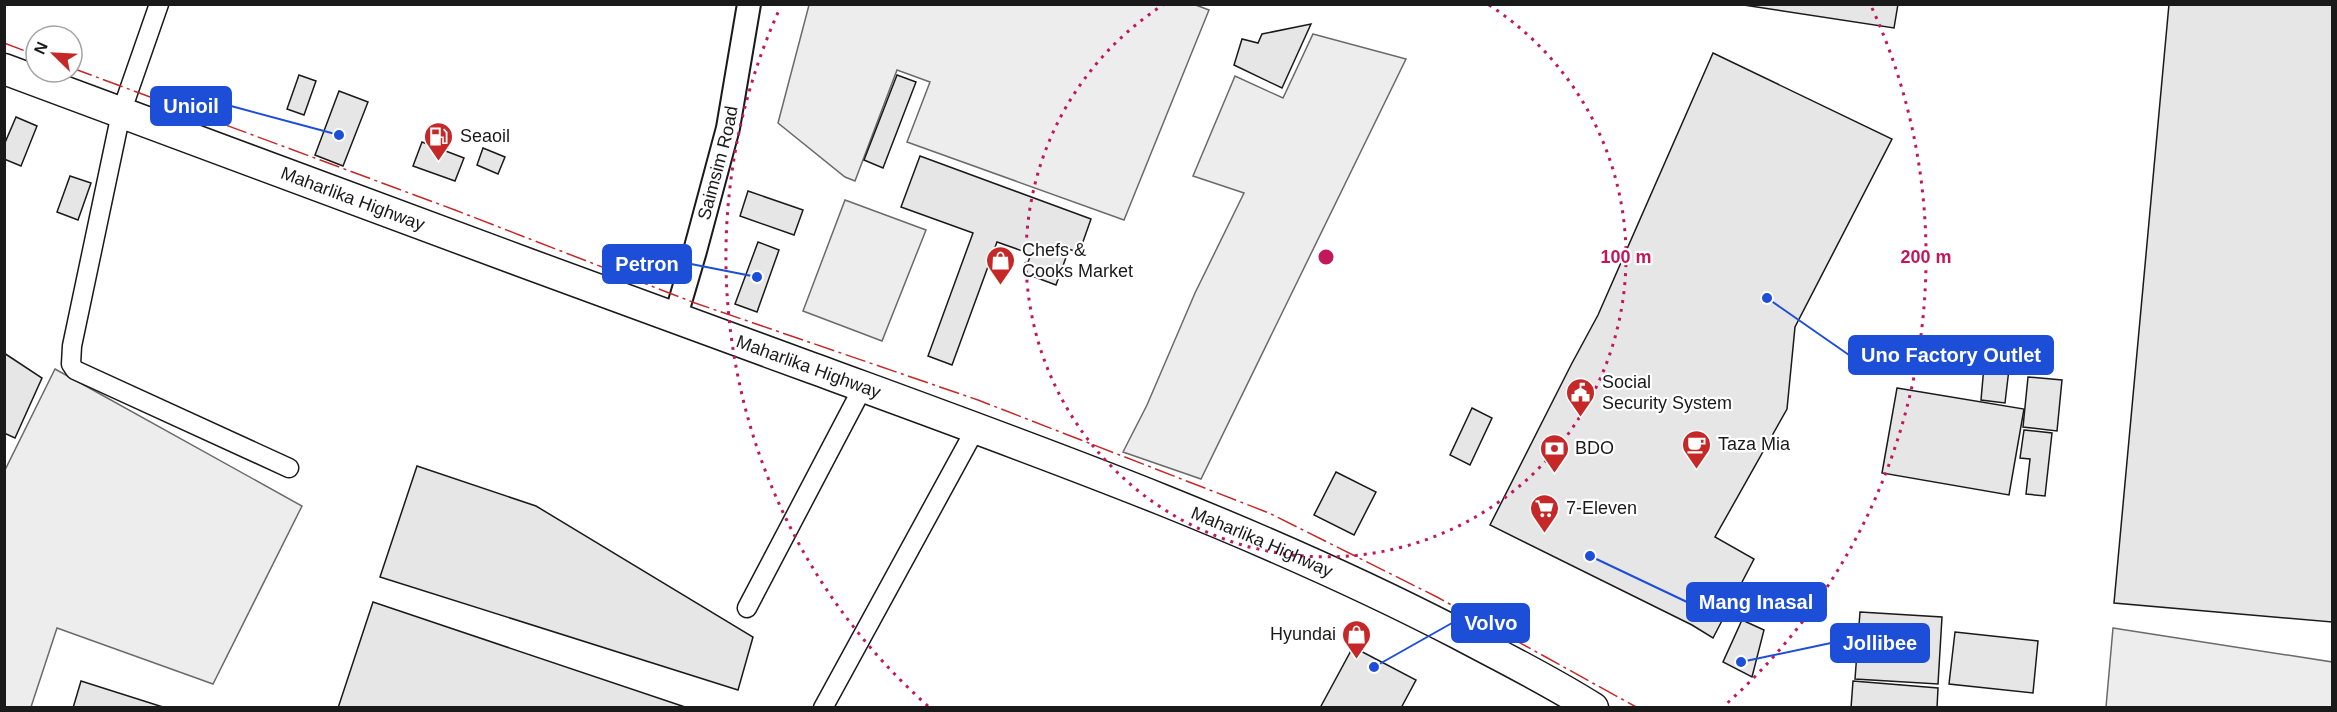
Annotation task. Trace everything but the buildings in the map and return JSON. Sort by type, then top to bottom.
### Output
[{"type":"highway","name":"Maharlika Highway","points":[[4,69],[675,319],[976,428],[1251,535],[1342,576],[1494,653],[1593,708]]},
{"type":"street","points":[[159,4],[121,113],[72,346],[71,364],[75,370],[289,468]]},
{"type":"street","name":"Saimsim Road","points":[[675,319],[728,128],[749,4]]},
{"type":"street","points":[[747,608],[863,387]]},
{"type":"street","points":[[823,708],[976,428]]},
{"type":"shaded area","points":[[1193,4],[1209,10],[1124,220],[907,142],[930,82],[897,70],[855,181],[845,177],[778,123],[809,5]]},
{"type":"shaded area","points":[[1313,34],[1406,59],[1201,479],[1123,452],[1147,405],[1195,293],[1244,193],[1193,176],[1235,76],[1283,98]]},
{"type":"shaded area","points":[[845,200],[926,230],[882,341],[803,311]]},
{"type":"shaded area","points":[[55,369],[302,506],[213,684],[57,628],[31,707],[5,707],[5,470]]},
{"type":"shaded area","points":[[2113,628],[2332,662],[2332,707],[2106,707]]},
{"type":"power","points":[[4,43],[24,50]]},
{"type":"power","points":[[84,72],[455,210],[695,303],[978,400],[1269,513],[1437,597],[1638,708]]},
{"type":"place","name":"Unioil","points":[[339,135]]},
{"type":"place","name":"Seaoil","points":[[439,162]]},
{"type":"place","name":"Petron","points":[[757,277]]},
{"type":"place","name":"Chefs & Cooks Market","points":[[1001,286]]},
{"type":"place","name":"Uno Factory Outlet","points":[[1767,298]]},
{"type":"place","name":"Social Security System","points":[[1581,418]]},
{"type":"place","name":"Taza Mia","points":[[1697,470]]},
{"type":"place","name":"BDO","points":[[1554,474]]},
{"type":"place","name":"7-Eleven","points":[[1545,534]]},
{"type":"place","name":"Mang Inasal","points":[[1590,556]]},
{"type":"place","name":"Hyundai","points":[[1357,660]]},
{"type":"place","name":"Jollibee","points":[[1741,662]]},
{"type":"place","name":"Volvo","points":[[1374,667]]}]
